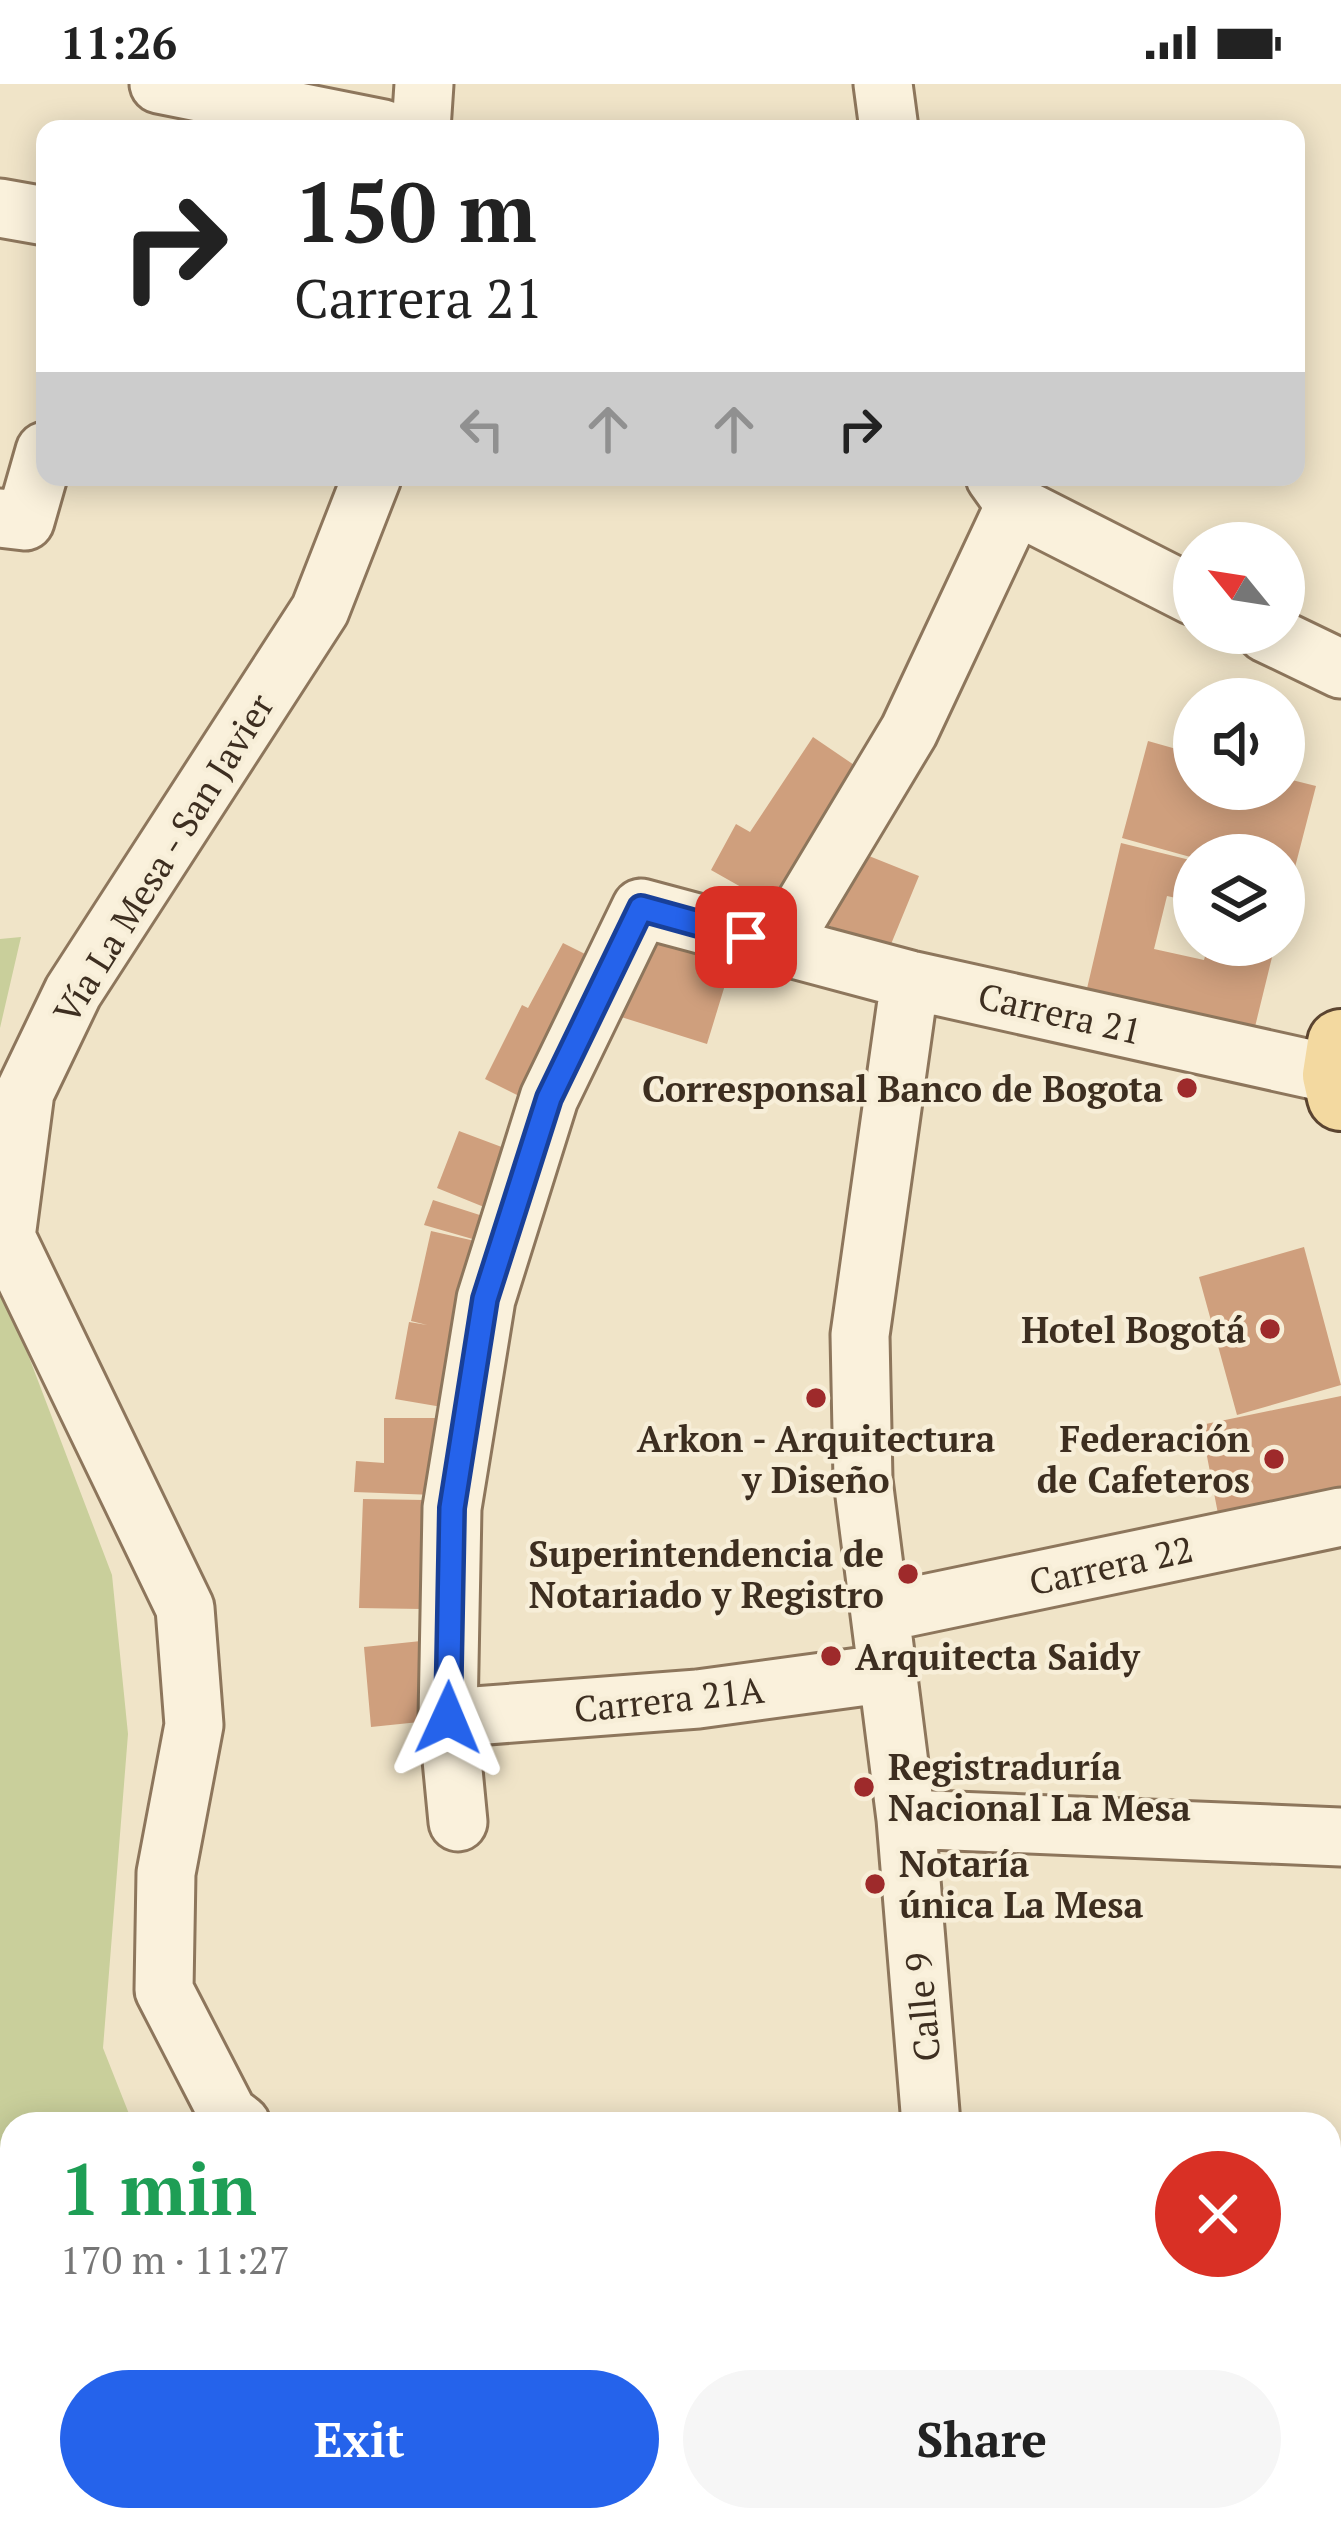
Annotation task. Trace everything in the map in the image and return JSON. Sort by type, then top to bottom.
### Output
[{"type":"street","points":[[160,84],[338,120]]},
{"type":"street","points":[[422,120],[424,84]]},
{"type":"street","points":[[883,84],[888,120]]},
{"type":"street","points":[[0,208],[36,214]]},
{"type":"street","points":[[0,518],[25,520],[36,482]]},
{"type":"street","name":"Vía La Mesa - San Javier","points":[[227,2112],[164,1990],[166,1873],[194,1725],[185,1608],[6,1237],[25,1092],[44,1052],[73,992],[320,610],[368,486]]},
{"type":"street","points":[[780,946],[909,731],[1005,491],[1173,584]]},
{"type":"street","points":[[1305,652],[1341,669]]},
{"type":"street","name":"Carrera 21","points":[[448,1718],[452,1508],[485,1299],[549,1098],[641,908],[910,980],[1340,1073]]},
{"type":"street","name":"Calle 9","points":[[910,980],[860,1335],[863,1480],[906,1819],[930,2112]]},
{"type":"street","name":"Carrera 22","points":[[881,1613],[1341,1517]]},
{"type":"street","name":"Carrera 21A","points":[[448,1718],[698,1699],[889,1673]]},
{"type":"street","points":[[448,1718],[458,1822]]},
{"type":"street","points":[[906,1819],[1341,1837]]},
{"type":"green space","points":[[21,937],[0,1028],[0,939]]},
{"type":"green space","points":[[0,1281],[112,1575],[128,1734],[103,2048],[128,2112],[0,2112]]},
{"type":"building","points":[[813,737],[860,769],[780,909],[711,870],[736,824],[750,832]]},
{"type":"building","points":[[1148,741],[1173,748],[1173,810],[1305,810],[1305,783],[1316,786],[1304,834],[1173,834],[1173,852],[1122,838]]},
{"type":"building","points":[[1121,843],[1173,856],[1173,897],[1167,896],[1154,949],[1173,953],[1173,966],[1270,966],[1253,1035],[1085,997]]},
{"type":"building","points":[[854,850],[919,876],[889,949],[825,924]]},
{"type":"building","points":[[643,934],[732,962],[707,1044],[618,1016]]},
{"type":"building","points":[[563,943],[601,962],[529,1101],[485,1079],[522,1005],[528,1008]]},
{"type":"building","points":[[459,1131],[507,1149],[484,1207],[437,1188]]},
{"type":"building","points":[[433,1200],[486,1217],[476,1240],[424,1225]]},
{"type":"building","points":[[431,1231],[475,1241],[442,1407],[395,1399],[409,1322],[427,1325],[411,1321]]},
{"type":"building","name":"Hotel Bogotá","points":[[1304,1247],[1341,1385],[1237,1415],[1199,1277]]},
{"type":"building","name":"Federación de Cafeteros","points":[[1341,1396],[1341,1494],[1219,1519],[1201,1425]]},
{"type":"building","points":[[384,1418],[437,1418],[435,1495],[354,1492],[356,1461],[384,1463]]},
{"type":"building","points":[[363,1499],[425,1500],[422,1609],[359,1608]]},
{"type":"building","points":[[421,1641],[429,1721],[371,1727],[364,1647]]},
{"type":"place","name":"Corresponsal Banco de Bogota","points":[[1187,1088]]},
{"type":"place","name":"Hotel Bogotá","points":[[1270,1329]]},
{"type":"place","name":"Arkon - Arquitectura y Diseño","points":[[816,1398]]},
{"type":"place","name":"Federación de Cafeteros","points":[[1274,1459]]},
{"type":"place","name":"Superintendencia de Notariado y Registro","points":[[908,1574]]},
{"type":"place","name":"Arquitecta Saidy","points":[[831,1656]]},
{"type":"place","name":"Registraduría Nacional La Mesa","points":[[864,1787]]},
{"type":"place","name":"Notaría única La Mesa","points":[[875,1884]]},
{"type":"route","points":[[448,1718],[452,1508],[485,1299],[549,1098],[641,908],[746,937]]}]
